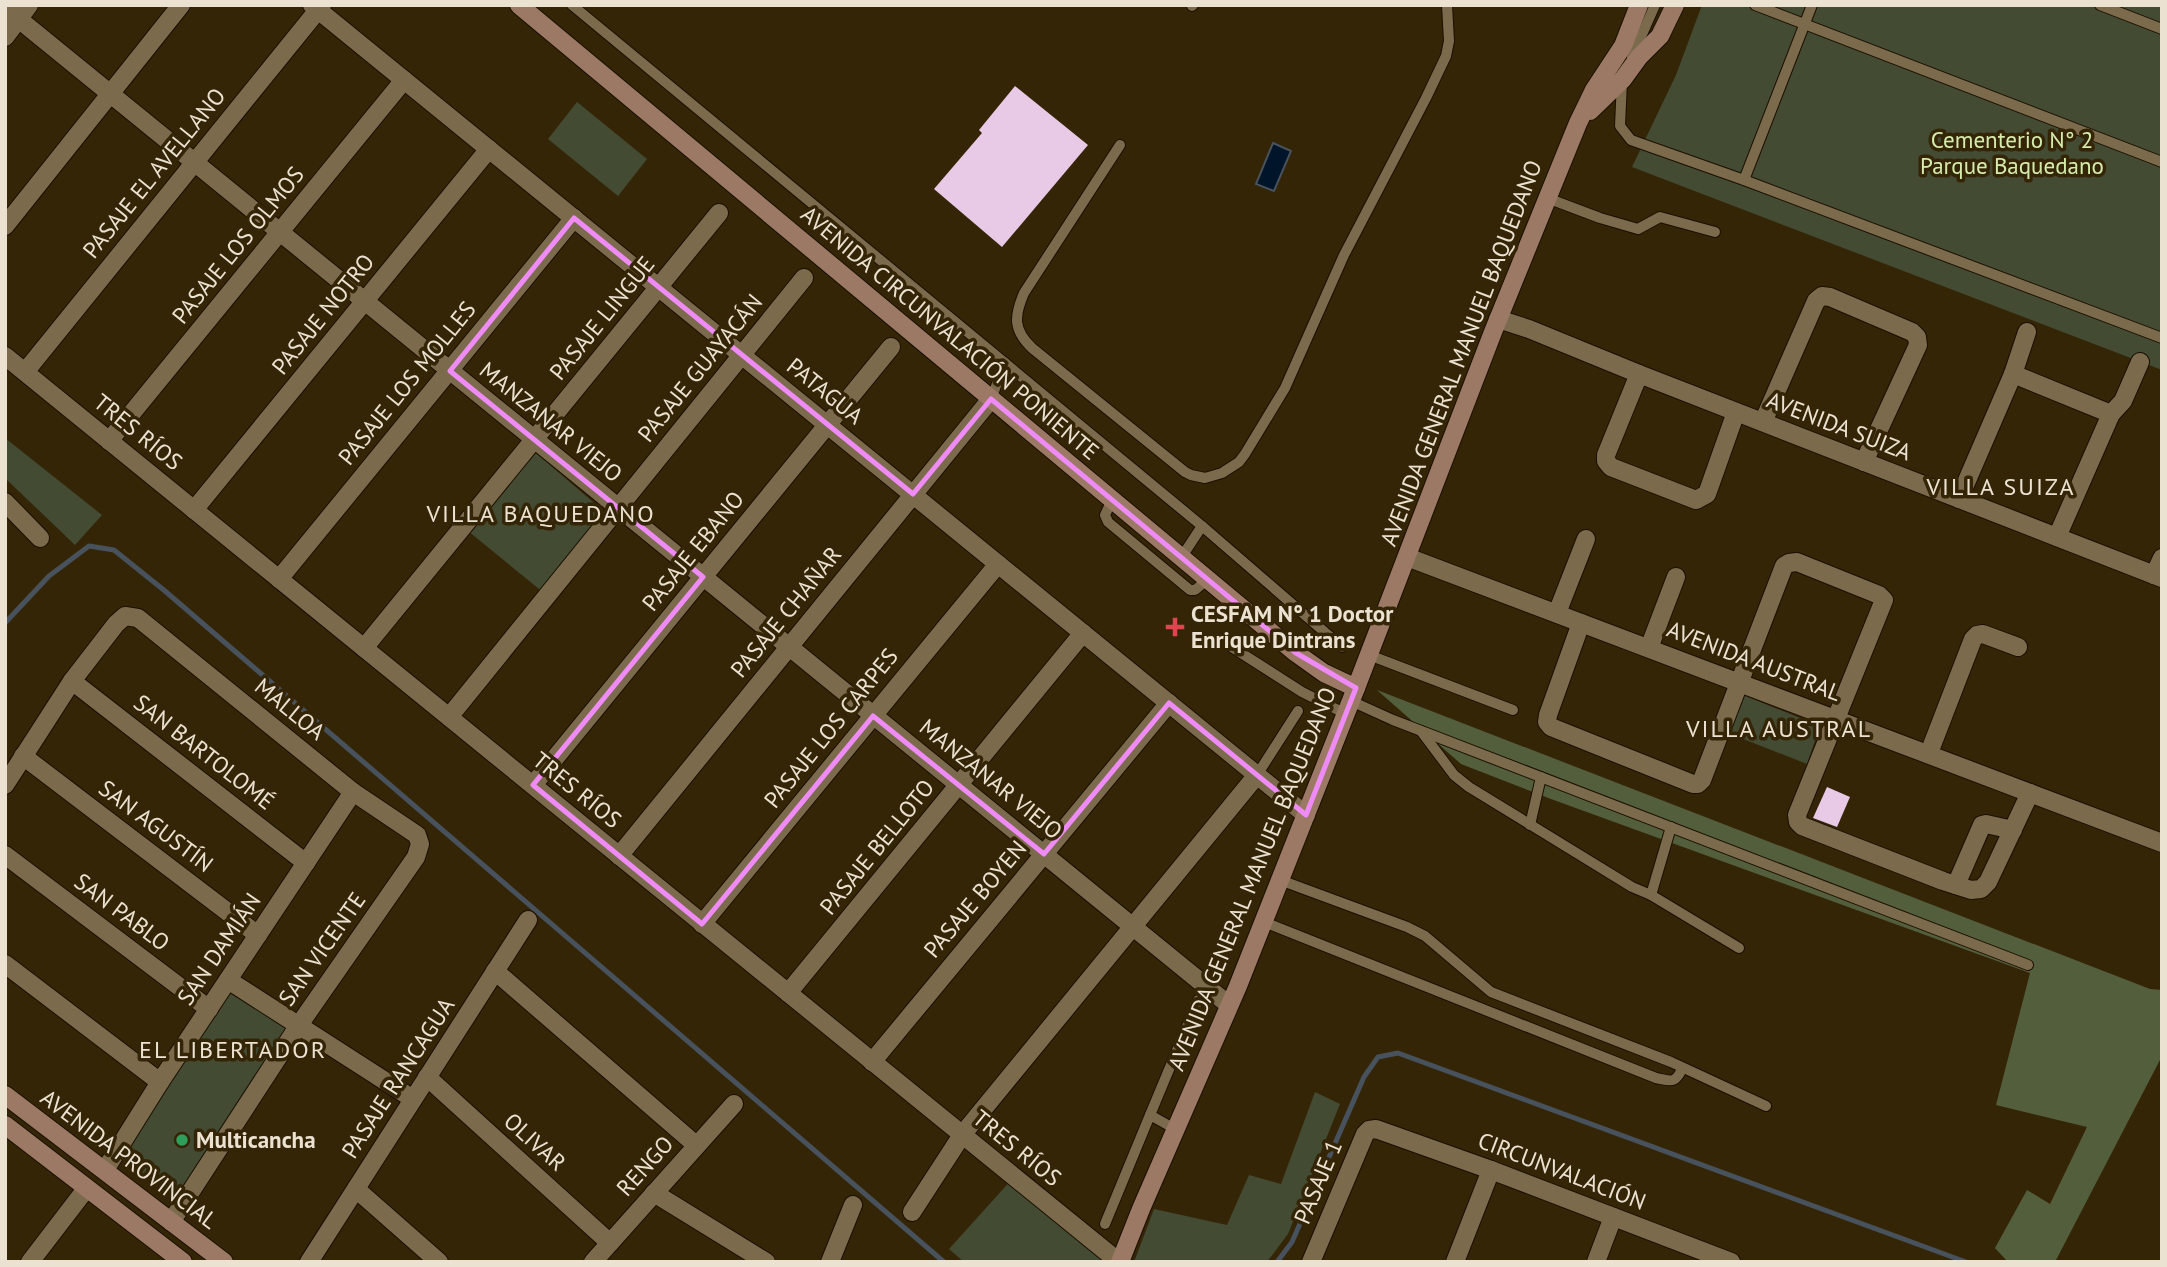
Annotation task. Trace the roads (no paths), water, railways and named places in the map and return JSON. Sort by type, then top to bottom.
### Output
[{"type":"street","points":[[5,226],[181,5]]},
{"type":"street","name":"AVENIDA CIRCUNVALACIÓN PONIENTE","points":[[519,5],[1181,558],[1303,659],[1325,673],[1351,701]]},
{"type":"street","name":"AVENIDA GENERAL MANUEL BAQUEDANO","points":[[1119,1262],[1264,922],[1498,319],[1578,123],[1594,90],[1623,46],[1639,5]]},
{"type":"street","name":"AVENIDA GENERAL MANUEL BAQUEDANO","points":[[1578,123],[1660,36],[1675,5]]},
{"type":"street","name":"PATAGUA","points":[[318,7],[1306,815]]},
{"type":"street","name":"PASAJE EL AVELLANO","points":[[25,372],[318,7]]},
{"type":"street","points":[[5,37],[18,11]]},
{"type":"street","name":"MANZANAR VIEJO","points":[[18,11],[110,94],[194,163],[1229,1005]]},
{"type":"street","name":"PASAJE LOS OLMOS","points":[[109,441],[404,80]]},
{"type":"street","name":"PASAJE NOTRO","points":[[194,510],[489,149]]},
{"type":"street","name":"PASAJE LINGUE","points":[[364,648],[719,214]]},
{"type":"street","name":"PASAJE LOS MOLLES","points":[[279,579],[574,219]]},
{"type":"street","name":"PASAJE GUAYACÁN","points":[[449,717],[804,278]]},
{"type":"street","points":[[1763,422],[1816,301],[1822,296],[1830,297],[1912,332],[1917,337],[1918,345],[1864,462]]},
{"type":"street","name":"AVENIDA SUIZA","points":[[1498,319],[2158,577]]},
{"type":"street","points":[[1959,499],[2013,374],[2027,332]]},
{"type":"street","name":"PASAJE EBANO","points":[[533,785],[891,347]]},
{"type":"street","name":"TRES RÍOS","points":[[5,356],[1119,1262]]},
{"type":"street","points":[[2057,537],[2111,414],[2123,401],[2140,362]]},
{"type":"street","points":[[1639,374],[1606,455],[1605,461],[1611,467],[1696,500],[1703,498],[1707,494],[1736,412]]},
{"type":"street","points":[[2013,374],[2111,414]]},
{"type":"street","name":"PASAJE CHAÑAR","points":[[619,856],[991,399]]},
{"type":"street","points":[[5,502],[40,538]]},
{"type":"street","points":[[1556,613],[1586,539]]},
{"type":"street","name":"AVENIDA AUSTRAL","points":[[1407,557],[2162,843]]},
{"type":"street","points":[[2158,577],[2162,558]]},
{"type":"street","points":[[1581,623],[1548,715],[1551,727],[1693,784],[1699,784],[1784,566],[1789,562],[1797,562],[1879,595],[1884,600],[1797,815],[1802,826],[1949,883],[1971,890],[1981,889],[1988,883],[2030,793]]},
{"type":"street","name":"PASAJE LOS CARPES","points":[[702,923],[998,564]]},
{"type":"street","points":[[1649,648],[1676,577]]},
{"type":"street","name":"MALLOA","points":[[72,681],[116,624],[125,616],[138,618],[353,792],[416,835],[420,844]]},
{"type":"street","name":"PASAJE BELLOTO","points":[[788,993],[1083,633]]},
{"type":"street","points":[[1928,753],[1973,639],[1983,634],[2018,647]]},
{"type":"street","points":[[7,779],[72,681]]},
{"type":"street","name":"SAN BARTOLOMÉ","points":[[72,681],[306,863]]},
{"type":"street","name":"PASAJE BOYEN","points":[[872,1062],[1169,703]]},
{"type":"street","name":"SAN AGUSTÍN","points":[[23,756],[258,935]]},
{"type":"street","points":[[912,1212],[962,1135],[1257,775]]},
{"type":"street","name":"SAN DAMIÁN","points":[[105,1170],[160,1082],[353,792]]},
{"type":"street","points":[[1949,883],[1982,825],[2012,830]]},
{"type":"street","name":"SAN VICENTE","points":[[171,1222],[299,1026],[416,857],[420,844]]},
{"type":"street","name":"SAN PABLO","points":[[5,855],[209,1009]]},
{"type":"street","name":"PASAJE RANCAGUA","points":[[309,1262],[528,920]]},
{"type":"street","points":[[5,964],[160,1082]]},
{"type":"street","points":[[495,971],[696,1145]]},
{"type":"street","points":[[228,980],[413,1099]]},
{"type":"street","name":"OLIVAR","points":[[427,1077],[610,1242]]},
{"type":"street","name":"AVENIDA PROVINCIAL","points":[[5,1095],[224,1262]]},
{"type":"street","name":"RENGO","points":[[593,1262],[734,1104]]},
{"type":"street","name":"AVENIDA PROVINCIAL","points":[[5,1125],[173,1259]]},
{"type":"street","name":"PASAJE 1","points":[[1311,1262],[1365,1134],[1369,1129],[1376,1129]]},
{"type":"street","name":"CIRCUNVALACIÓN","points":[[1376,1129],[1731,1262]]},
{"type":"street","points":[[1455,1262],[1491,1170]]},
{"type":"street","points":[[30,1262],[86,1189]]},
{"type":"street","points":[[356,1189],[439,1262]]},
{"type":"street","points":[[654,1193],[766,1262]]},
{"type":"street","points":[[830,1262],[853,1205]]},
{"type":"street","points":[[1596,1262],[1613,1217]]},
{"type":"lane","points":[[572,5],[1202,526],[1342,647]]},
{"type":"lane","points":[[1120,145],[1024,293],[1018,308],[1018,330],[1032,348],[1185,472],[1199,478],[1213,476],[1232,468],[1245,454],[1285,387],[1344,255],[1446,56],[1449,41],[1447,5]]},
{"type":"lane","points":[[1656,5],[1622,79],[1620,126],[1631,140],[2162,338]]},
{"type":"lane","points":[[1755,5],[2162,162]]},
{"type":"lane","points":[[1744,180],[1812,5]]},
{"type":"lane","points":[[2100,5],[2162,29]]},
{"type":"lane","points":[[1547,198],[1638,229],[1660,217],[1715,232]]},
{"type":"lane","points":[[991,399],[1004,363]]},
{"type":"lane","points":[[1112,500],[1105,517],[1118,531],[1190,590],[1195,590],[1208,580]]},
{"type":"lane","points":[[1181,558],[1202,526]]},
{"type":"lane","points":[[1227,644],[1302,692],[1351,701],[1421,731],[2028,965]]},
{"type":"lane","points":[[1369,655],[1513,710]]},
{"type":"lane","points":[[1257,775],[1298,711]]},
{"type":"lane","points":[[1421,731],[1454,775],[1469,787],[1632,887],[1651,895],[1739,948]]},
{"type":"lane","points":[[1530,825],[1541,777]]},
{"type":"lane","points":[[1651,895],[1671,827]]},
{"type":"lane","points":[[1280,880],[1426,936],[1490,992],[1671,1062],[1766,1106]]},
{"type":"lane","points":[[1264,922],[1656,1078],[1671,1081],[1678,1078],[1682,1069]]},
{"type":"lane","points":[[1105,1224],[1198,1000]]},
{"type":"lane","points":[[1150,1115],[1175,1129]]},
{"type":"water","points":[[1273,143],[1291,151],[1274,191],[1256,184]]},
{"type":"waterway","points":[[5,623],[49,576],[89,546],[114,550],[944,1262]]},
{"type":"waterway","points":[[1277,1262],[1292,1242],[1364,1077],[1378,1057],[1398,1053],[1966,1262]]},
{"type":"place","name":"CESFAM N° 1 Doctor Enrique Dintrans","points":[[1175,627]]},
{"type":"place","name":"Multicancha","points":[[182,1140]]},
{"type":"district","name":"VILLA SUIZA","points":[[2001,487]]},
{"type":"district","name":"VILLA BAQUEDANO","points":[[541,514]]},
{"type":"district","name":"VILLA AUSTRAL","points":[[1779,729]]},
{"type":"district","name":"EL LIBERTADOR","points":[[233,1050]]},
{"type":"park label","name":"Cementerio N° 2 Parque Baquedano","points":[[2012,153]]}]
